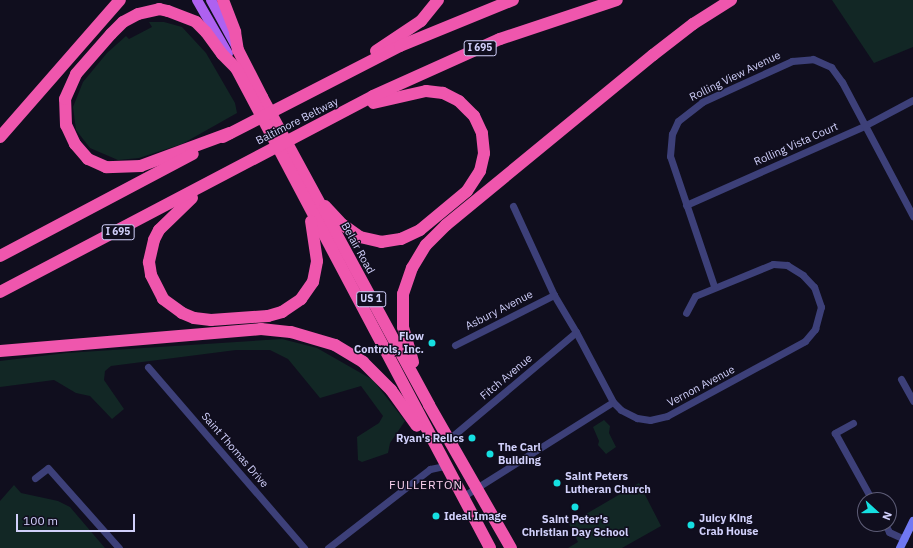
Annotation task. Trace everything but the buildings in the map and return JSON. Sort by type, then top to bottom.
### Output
[{"type":"highway","points":[[0,138],[120,0]]},
{"type":"highway","points":[[223,0],[235,32],[238,50]]},
{"type":"highway","points":[[330,81],[421,21],[438,0]]},
{"type":"highway","name":"Baltimore Beltway","points":[[0,256],[330,81],[400,46],[513,0]]},
{"type":"highway","name":"Baltimore Beltway","points":[[0,292],[101,241],[234,168],[449,61],[500,39],[617,0]]},
{"type":"highway","points":[[429,405],[406,345],[402,309],[407,280],[426,245],[452,220],[653,55],[693,24],[731,0]]},
{"type":"highway","points":[[230,134],[141,166],[106,166],[88,159],[75,144],[66,125],[63,107],[67,91],[76,74],[111,34],[123,22],[148,11],[168,10],[196,22],[236,68]]},
{"type":"highway","name":"Belair Road","points":[[238,50],[257,100]]},
{"type":"highway","name":"Belair Road","points":[[236,68],[257,100],[291,164],[308,206],[444,466],[490,548]]},
{"type":"highway","points":[[313,194],[351,231],[371,240],[392,242],[412,235],[420,230],[467,191],[480,171],[484,144],[479,125],[466,106],[451,96],[435,91],[418,92],[348,110]]},
{"type":"highway","name":"Belair Road","points":[[291,164],[313,194],[429,405],[511,548]]},
{"type":"highway","points":[[234,168],[180,208],[154,240],[149,262],[151,275],[163,299],[182,313],[194,318],[211,320],[268,316],[282,312],[301,299],[312,282],[318,261],[308,206]]},
{"type":"highway","points":[[0,351],[261,329],[305,335],[342,349],[376,374],[391,390],[444,466]]},
{"type":"main road","name":"Belair Road","points":[[197,0],[236,68]]},
{"type":"main road","name":"Belair Road","points":[[211,0],[238,50]]},
{"type":"main road","points":[[900,548],[913,521]]},
{"type":"street","name":"Rolling View Avenue","points":[[714,286],[686,206],[669,147],[678,121],[702,102],[774,68],[809,58],[831,67],[842,82],[913,216]]},
{"type":"street","name":"Rolling Vista Court","points":[[686,206],[864,126],[913,100]]},
{"type":"street","name":"Vernon Avenue","points":[[513,206],[554,295],[576,332],[613,402],[621,410],[637,418],[650,420],[667,416],[805,341],[815,329],[820,316],[820,300],[814,287],[803,275],[787,265],[767,265],[714,286],[696,296],[686,312]]},
{"type":"street","name":"Asbury Avenue","points":[[455,345],[554,295]]},
{"type":"street","name":"Fitch Avenue","points":[[449,439],[576,332]]},
{"type":"street","name":"Saint Thomas Drive","points":[[148,367],[304,548]]},
{"type":"street","points":[[901,380],[913,402]]},
{"type":"street","points":[[462,497],[613,402]]},
{"type":"street","points":[[853,423],[835,434],[868,492]]},
{"type":"street","points":[[333,547],[430,469],[444,466]]},
{"type":"street","points":[[35,478],[48,468],[119,548]]},
{"type":"street","points":[[889,532],[904,539]]},
{"type":"green space","points":[[832,0],[913,0],[913,47],[874,63]]},
{"type":"green space","points":[[149,22],[164,22],[182,27],[206,53],[235,103],[237,113],[182,144],[139,158],[118,160],[90,148],[76,130],[73,107],[83,82],[107,53],[126,36],[129,39],[152,27]]},
{"type":"green space","points":[[282,339],[317,348],[373,380],[405,421],[390,443],[388,453],[362,462],[358,460],[357,437],[379,423],[383,416],[361,386],[320,398],[288,359],[270,350],[236,350],[111,366],[105,371],[104,380],[124,409],[112,419],[90,396],[76,393],[54,380],[0,387],[0,361],[66,353]]},
{"type":"green space","points":[[604,420],[610,426],[609,433],[616,447],[606,454],[598,445],[599,441],[593,427]]},
{"type":"green space","points":[[639,483],[661,526],[622,548],[568,548],[578,542],[569,524]]},
{"type":"green space","points":[[14,485],[21,493],[58,501],[70,507],[105,548],[0,548],[0,501]]},
{"type":"place","name":"Flow Controls, Inc.","points":[[432,343]]},
{"type":"place","name":"Ryan's Relics","points":[[472,438]]},
{"type":"place","name":"The Carl Building","points":[[490,454]]},
{"type":"place","name":"Saint Peters Lutheran Church","points":[[557,483]]},
{"type":"place","name":"Saint Peter's Christian Day School","points":[[575,507]]},
{"type":"place","name":"Ideal Image","points":[[436,516]]},
{"type":"place","name":"Juicy King Crab House","points":[[691,525]]},
{"type":"district","name":"FULLERTON","points":[[426,485]]}]
